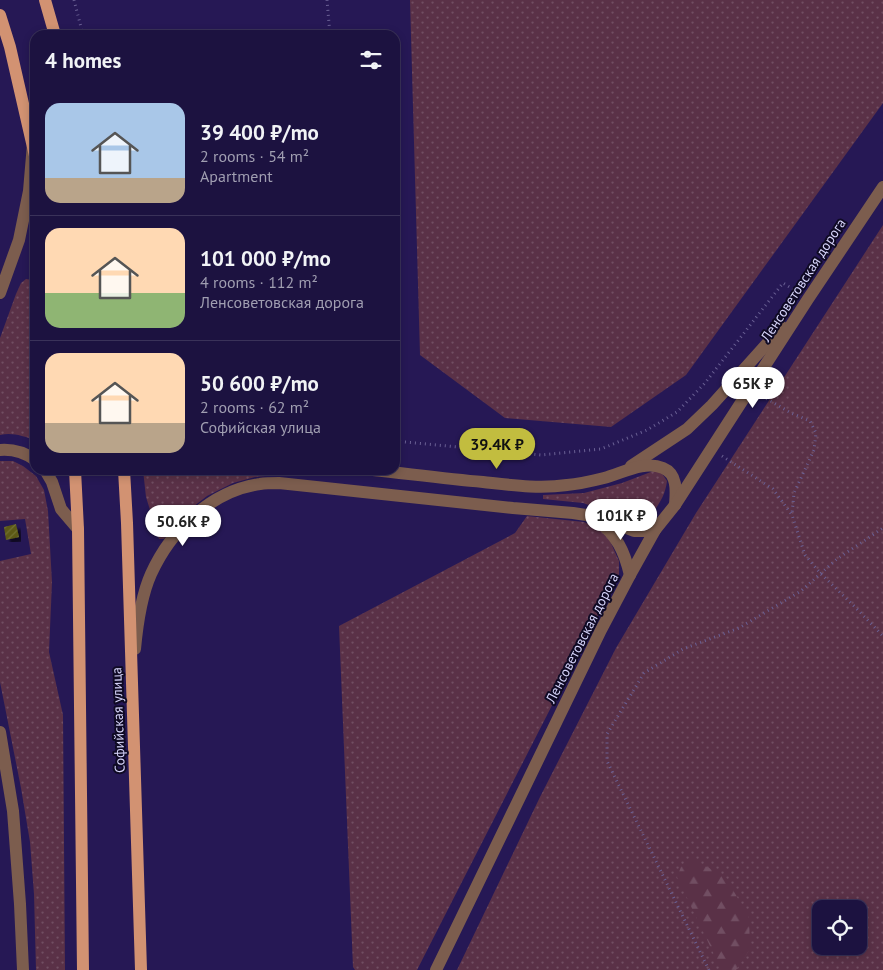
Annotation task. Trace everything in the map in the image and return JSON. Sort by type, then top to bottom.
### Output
[{"type":"main road","points":[[45,0],[54,30]]},
{"type":"main road","points":[[0,15],[10,47],[30,133]]},
{"type":"main road","points":[[75,475],[78,528],[83,970]]},
{"type":"main road","name":"Софийская улица","points":[[124,475],[141,970]]},
{"type":"street","points":[[0,294],[19,240],[30,183]]},
{"type":"street","name":"Ленсоветовская дорога","points":[[436,970],[601,630],[655,530],[675,505],[883,187]]},
{"type":"street","points":[[622,472],[688,430],[808,299]]},
{"type":"street","points":[[0,450],[11,449],[30,456]]},
{"type":"street","points":[[400,473],[516,486],[565,486],[587,482],[640,467],[653,466],[664,468],[671,473],[675,481],[675,505]]},
{"type":"street","points":[[48,475],[61,509],[78,528]]},
{"type":"street","points":[[132,671],[137,627],[150,575],[170,542],[186,522],[203,508],[240,489],[260,484],[279,483],[588,515],[599,517],[628,530],[647,532],[655,530]]},
{"type":"street","points":[[588,515],[602,524],[620,545],[626,558],[630,575]]},
{"type":"street","points":[[0,732],[13,811],[20,904],[22,970]]},
{"type":"path","points":[[74,0],[81,30]]},
{"type":"path","points":[[326,0],[329,30]]},
{"type":"path","points":[[400,441],[541,455],[602,449],[647,430],[677,412],[706,383],[783,283],[808,299]]},
{"type":"path","points":[[750,389],[791,413],[810,421],[816,433],[814,450],[794,493],[792,515]]},
{"type":"path","points":[[712,448],[772,489],[792,515],[805,555],[821,574],[883,636]]},
{"type":"path","points":[[709,970],[607,761],[607,734],[644,673],[683,649],[739,628],[801,591],[837,559],[883,528]]},
{"type":"green space","points":[[410,0],[883,0],[883,103],[686,375],[611,427],[505,418],[420,355]]},
{"type":"green space","points":[[883,225],[883,970],[457,970],[540,797],[616,648],[696,513]]},
{"type":"green space","points":[[26,279],[30,280],[30,438],[13,434],[0,435],[0,338],[21,283]]},
{"type":"green space","points":[[0,461],[13,461],[30,471],[30,475],[36,476],[44,490],[48,511],[52,582],[49,652],[63,715],[65,970],[36,970],[34,894],[30,842],[0,682],[0,561],[31,554],[25,519],[0,521]]},
{"type":"green space","points":[[656,470],[661,472],[667,481],[662,497],[648,520],[623,519],[583,503],[543,499],[543,495],[584,493],[622,483]]},
{"type":"green space","points":[[144,475],[275,475],[255,477],[233,483],[207,496],[184,514],[164,539],[159,539],[146,497]]},
{"type":"green space","points":[[527,516],[584,522],[600,530],[610,541],[619,561],[619,574],[417,970],[355,970],[353,967],[339,626],[515,533]]},
{"type":"green space","points":[[693,860],[725,876],[749,918],[750,949],[736,970],[721,969],[677,877],[681,867]]},
{"type":"building","points":[[16,524],[19,537],[6,540],[4,527]]}]
